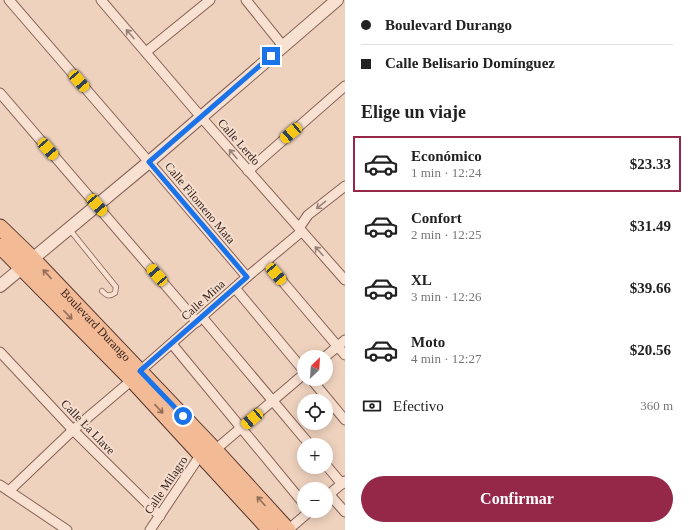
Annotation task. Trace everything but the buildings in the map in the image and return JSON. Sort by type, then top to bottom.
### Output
[{"type":"main road","name":"Boulevard Durango","points":[[0,227],[27,263],[208,452],[288,530]]},
{"type":"main road","name":"Boulevard Durango","points":[[0,246],[27,263]]},
{"type":"main road","name":"Boulevard Durango","points":[[208,452],[270,530]]},
{"type":"street","name":"Calle Filomeno Mata","points":[[9,0],[247,277]]},
{"type":"street","name":"Calle Lerdo","points":[[101,0],[248,171],[345,280]]},
{"type":"street","points":[[146,52],[210,0]]},
{"type":"street","points":[[246,0],[283,46]]},
{"type":"street","points":[[0,286],[149,162],[337,0]]},
{"type":"street","points":[[248,171],[345,86]]},
{"type":"street","points":[[0,93],[97,205],[273,401],[304,438]]},
{"type":"street","name":"Calle Mina","points":[[9,491],[73,430],[266,262],[300,230],[308,215],[345,186]]},
{"type":"street","points":[[266,262],[345,355]]},
{"type":"street","points":[[235,288],[297,363]]},
{"type":"street","points":[[332,350],[345,340]]},
{"type":"street","points":[[172,344],[297,496]]},
{"type":"street","name":"Calle La Llave","points":[[0,352],[73,430],[160,516]]},
{"type":"street","name":"Calle Milagro","points":[[150,530],[208,452],[241,428],[297,380]]},
{"type":"street","points":[[317,386],[345,420]]},
{"type":"street","points":[[333,471],[344,483],[333,492]]},
{"type":"street","points":[[0,484],[67,530]]},
{"type":"street","points":[[333,501],[345,512]]},
{"type":"street","points":[[288,530],[302,518]]},
{"type":"lane","points":[[68,228],[116,287],[115,293],[110,296],[107,296],[102,291]]},
{"type":"route","points":[[183,416],[140,371],[247,277],[149,162],[271,56]]}]
